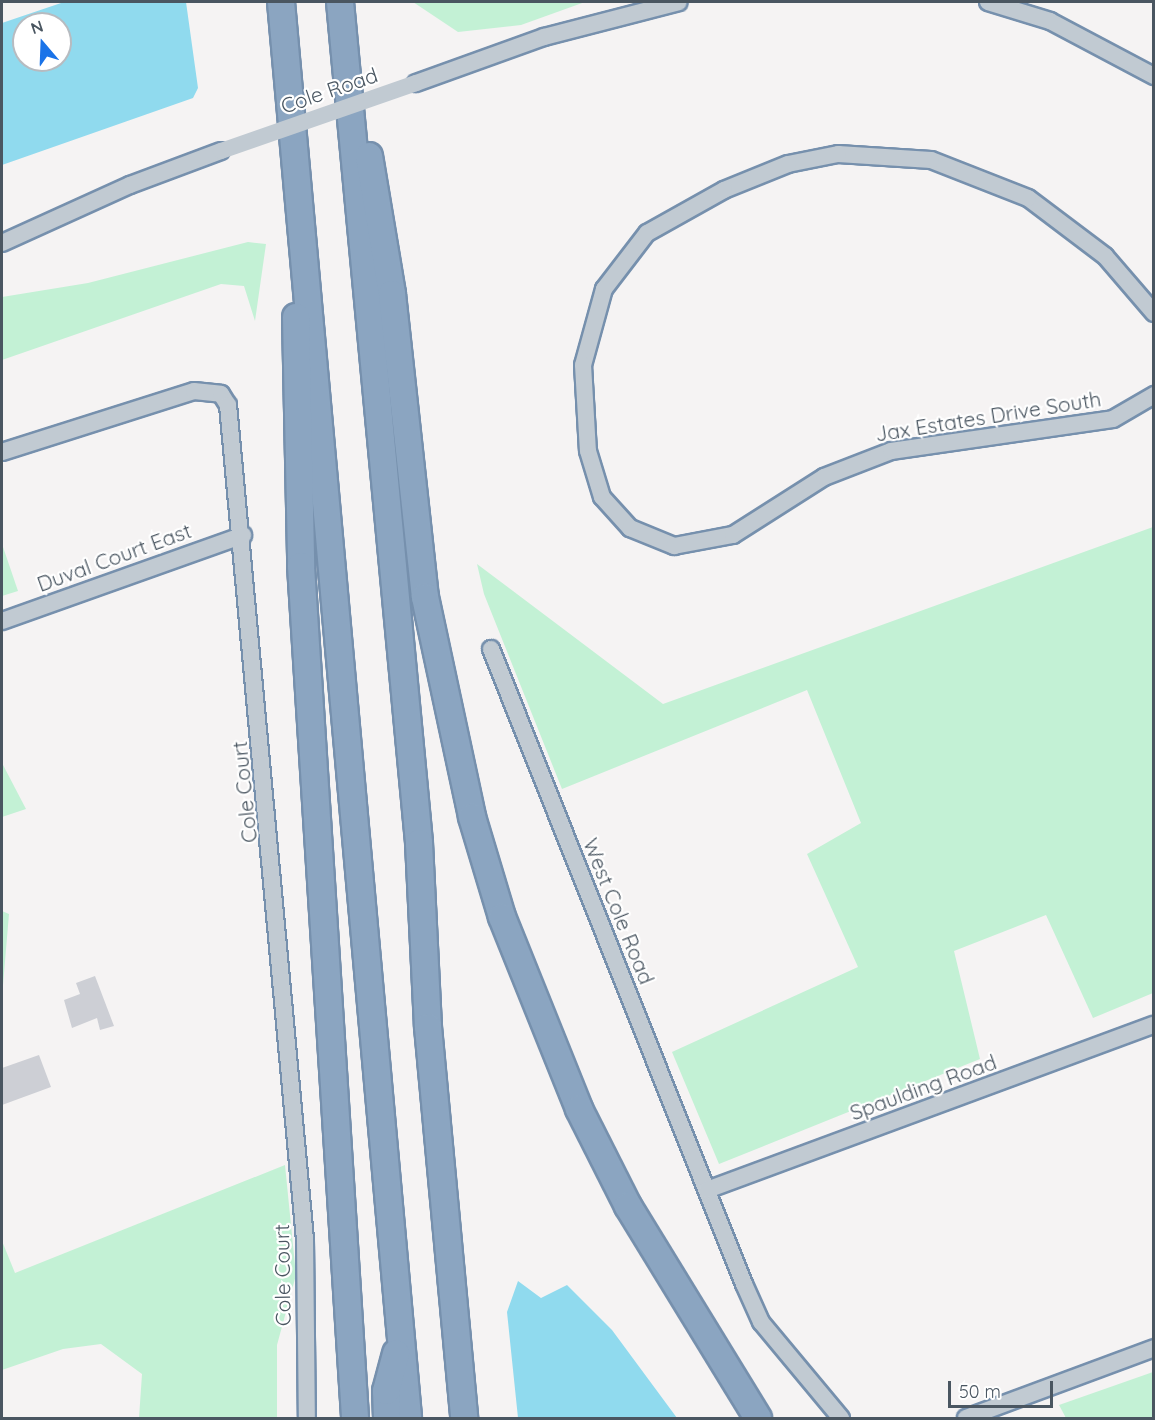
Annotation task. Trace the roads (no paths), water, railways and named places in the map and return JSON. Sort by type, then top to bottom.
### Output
[{"type":"highway","points":[[281,2],[408,1419]]},
{"type":"highway","points":[[340,2],[419,843],[428,1027],[464,1419]]},
{"type":"highway","points":[[348,87],[370,160],[392,294],[425,597],[478,840],[510,938],[579,1109],[628,1206],[758,1419]]},
{"type":"highway","points":[[301,230],[293,372],[301,566],[355,1419]]},
{"type":"highway","points":[[387,1419],[386,1391],[401,1335]]},
{"type":"street","name":"Cole Road","points":[[2,243],[130,185],[221,151],[544,37],[679,2]]},
{"type":"street","points":[[988,2],[1050,21],[1154,76]]},
{"type":"street","name":"Jax Estates Drive South","points":[[1154,313],[1105,256],[1028,198],[931,160],[838,154],[788,165],[724,190],[647,233],[604,289],[583,365],[588,451],[602,497],[630,528],[674,546],[733,535],[824,477],[891,450],[1113,419],[1154,395]]},
{"type":"street","name":"Cole Court","points":[[2,452],[194,391],[216,392],[232,420],[305,1240],[307,1419]]},
{"type":"street","name":"Duval Court East","points":[[2,621],[243,535]]},
{"type":"street","name":"West Cole Road","points":[[490,649],[761,1322],[841,1419]]},
{"type":"street","name":"Spaulding Road","points":[[707,1190],[1154,1025]]},
{"type":"street","points":[[966,1419],[1154,1348]]},
{"type":"water","points":[[64,2],[186,2],[198,88],[193,98],[2,165],[2,23],[12,20],[12,72],[72,72],[72,12],[34,12]]},
{"type":"water","points":[[518,1281],[541,1298],[567,1285],[612,1330],[677,1418],[518,1418],[507,1312]]}]
